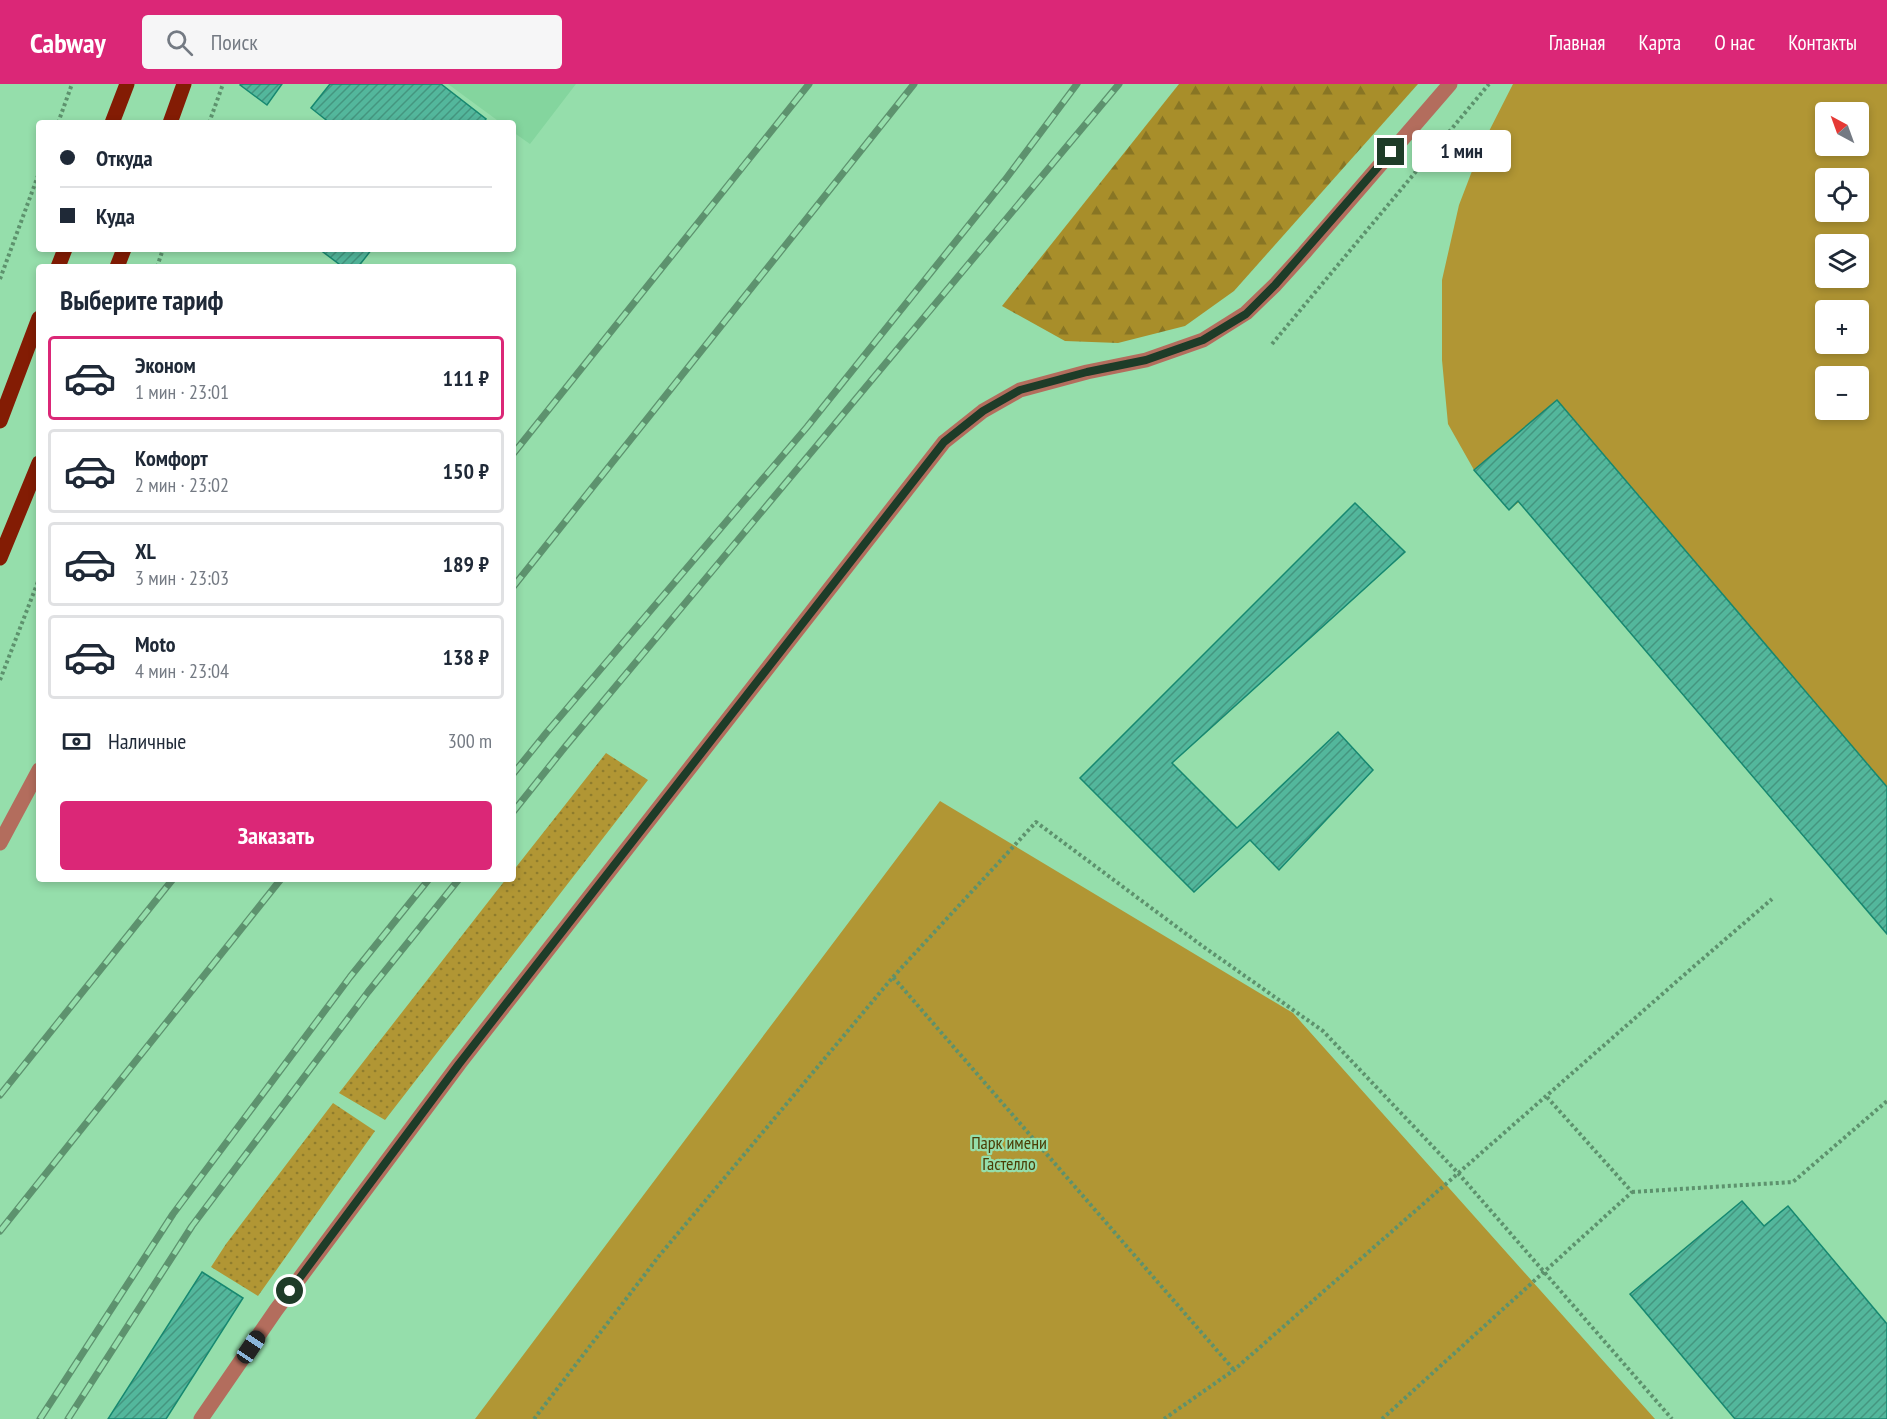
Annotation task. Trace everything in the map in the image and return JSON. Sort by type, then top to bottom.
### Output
[{"type":"main road","points":[[113,120],[127,84]]},
{"type":"main road","points":[[171,120],[184,84]]},
{"type":"main road","points":[[0,421],[36,326]]},
{"type":"main road","points":[[0,558],[36,470]]},
{"type":"street","points":[[201,1419],[276,1310],[459,1064],[944,442],[983,411],[1020,390],[1087,372],[1146,360],[1203,340],[1246,314],[1297,261],[1450,84]]},
{"type":"street","points":[[0,843],[36,776]]},
{"type":"path","points":[[59,120],[72,84]]},
{"type":"path","points":[[210,120],[223,84]]},
{"type":"path","points":[[1272,344],[1489,84]]},
{"type":"path","points":[[0,279],[36,181]]},
{"type":"path","points":[[0,680],[36,587]]},
{"type":"path","points":[[534,1419],[659,1256],[893,977],[1036,822],[1201,945],[1323,1031],[1458,1173],[1672,1419]]},
{"type":"path","points":[[1164,1419],[1234,1370],[1772,899]]},
{"type":"path","points":[[893,977],[1234,1370]]},
{"type":"path","points":[[1546,1096],[1632,1192]]},
{"type":"path","points":[[1382,1419],[1632,1192],[1793,1182],[1887,1101]]},
{"type":"shaded area","points":[[448,84],[576,84],[530,144],[516,134],[516,120],[497,120]]},
{"type":"green space","points":[[1179,84],[1418,84],[1234,291],[1185,326],[1118,343],[1065,341],[1002,306]]},
{"type":"green space","points":[[1513,84],[1887,84],[1887,934],[1519,502],[1509,510],[1474,470],[1448,424],[1442,360],[1442,280],[1459,205],[1482,145]]},
{"type":"green space","points":[[606,753],[648,780],[385,1120],[339,1093],[504,882],[516,882],[516,867]]},
{"type":"green space","name":"Парк имени Гастелло","points":[[940,801],[1293,1013],[1655,1419],[475,1419]]},
{"type":"green space","points":[[333,1103],[375,1131],[258,1296],[211,1267]]},
{"type":"building","points":[[241,84],[282,84],[267,105]]},
{"type":"building","points":[[330,84],[441,84],[486,119],[326,120],[311,108]]},
{"type":"building","points":[[323,252],[370,252],[360,264],[339,264]]},
{"type":"building","points":[[1557,400],[1887,787],[1887,934],[1518,501],[1509,510],[1474,470]]},
{"type":"building","points":[[1355,503],[1405,552],[1172,763],[1237,828],[1338,732],[1373,770],[1279,870],[1250,840],[1194,892],[1080,778]]},
{"type":"building","points":[[1742,1201],[1764,1226],[1788,1206],[1887,1324],[1887,1419],[1735,1419],[1630,1294]]},
{"type":"building","points":[[202,1272],[243,1298],[166,1419],[108,1419]]},
{"type":"railway","points":[[516,450],[809,84]]},
{"type":"railway","points":[[516,583],[914,84]]},
{"type":"railway","points":[[516,770],[807,427],[1005,180],[1077,84]]},
{"type":"railway","points":[[516,808],[1119,84]]},
{"type":"railway","points":[[0,1095],[171,882]]},
{"type":"railway","points":[[0,1231],[279,882]]},
{"type":"railway","points":[[40,1419],[173,1214],[350,977],[427,882]]},
{"type":"railway","points":[[68,1419],[192,1226],[368,992],[457,882]]},
{"type":"route","points":[[290,1291],[459,1064],[944,442],[983,411],[1020,390],[1087,372],[1146,360],[1203,340],[1246,314],[1275,285],[1391,152]]}]
